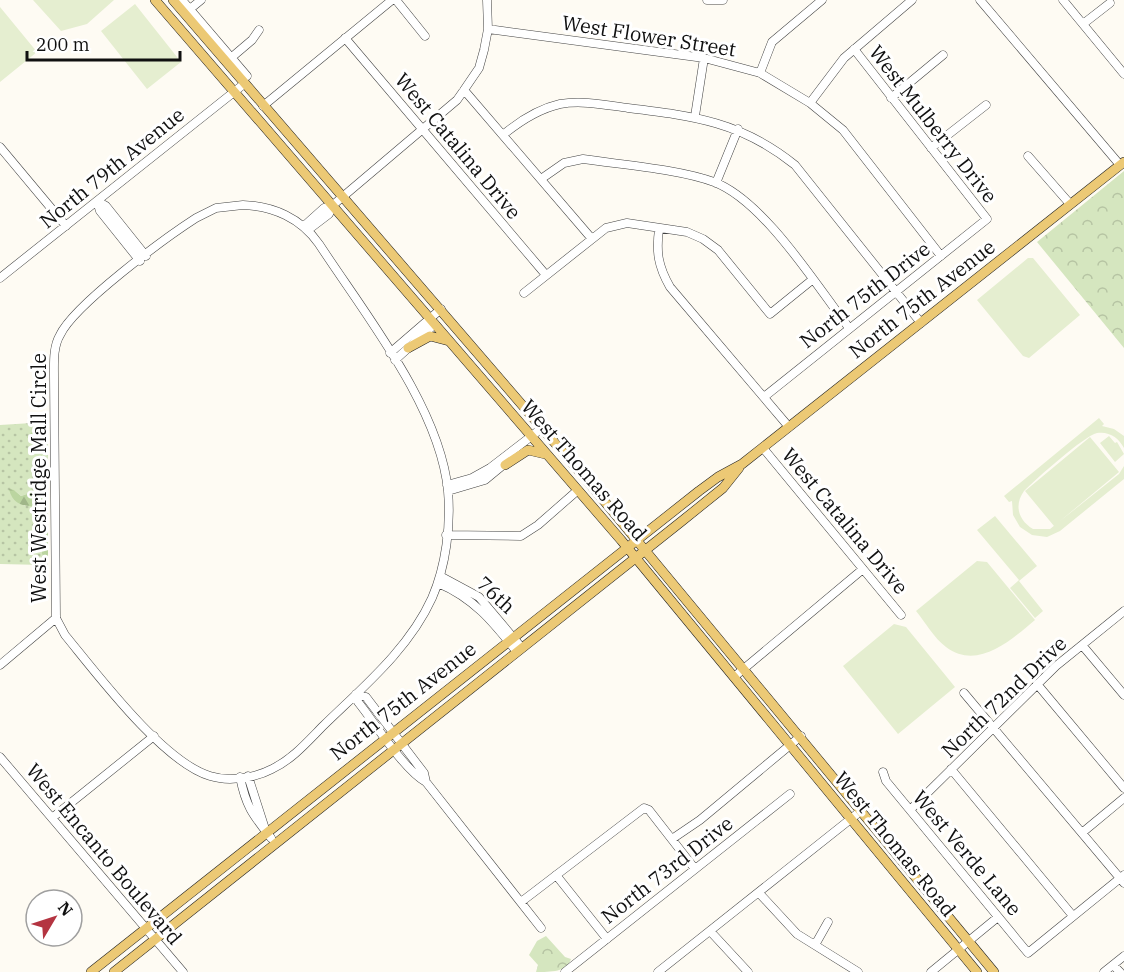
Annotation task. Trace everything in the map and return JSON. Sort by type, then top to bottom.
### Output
[{"type":"main road","name":"West Thomas Road","points":[[155,0],[636,558],[977,972]]},
{"type":"main road","name":"West Thomas Road","points":[[173,0],[246,80],[263,106],[444,311],[646,550],[994,972]]},
{"type":"main road","points":[[259,121],[295,150],[303,149]]},
{"type":"main road","name":"North 75th Avenue","points":[[92,972],[268,835],[389,735],[637,540],[718,477],[742,464],[763,448],[1122,163]]},
{"type":"main road","points":[[433,321],[444,311]]},
{"type":"main road","points":[[408,348],[430,336],[439,336],[452,343]]},
{"type":"main road","points":[[505,465],[528,450],[547,454]]},
{"type":"main road","name":"North 75th Avenue","points":[[114,972],[723,488],[742,464]]},
{"type":"street","name":"West Thomas Road","points":[[182,0],[232,57],[246,80]]},
{"type":"street","points":[[190,9],[201,0]]},
{"type":"street","points":[[263,106],[394,0],[425,36]]},
{"type":"street","points":[[268,835],[250,809],[244,777],[270,770],[293,756],[358,692],[414,629],[439,580],[446,535],[447,488],[441,457],[429,420],[392,357],[306,228],[329,214],[333,205],[464,90],[479,68],[488,29],[487,0]]},
{"type":"street","points":[[707,0],[723,0]]},
{"type":"street","points":[[760,73],[772,42],[822,0]]},
{"type":"street","points":[[810,103],[843,58],[902,3],[912,0]]},
{"type":"street","points":[[980,0],[1122,163]]},
{"type":"street","points":[[1062,0],[1124,73]]},
{"type":"street","points":[[1083,24],[1110,3]]},
{"type":"street","name":"West Flower Street","points":[[488,29],[704,58],[760,73],[810,103],[843,130],[941,256]]},
{"type":"street","points":[[232,57],[252,40],[259,30]]},
{"type":"street","name":"West Catalina Drive","points":[[345,38],[546,275]]},
{"type":"street","name":"West Mulberry Drive","points":[[854,50],[985,218]]},
{"type":"street","points":[[891,98],[943,56]]},
{"type":"street","points":[[695,116],[704,58]]},
{"type":"street","name":"North 79th Avenue","points":[[0,278],[246,80]]},
{"type":"street","points":[[464,90],[504,134],[592,240]]},
{"type":"street","points":[[504,134],[522,119],[545,109],[579,102],[695,116],[738,129],[795,165],[921,323]]},
{"type":"street","points":[[931,148],[986,105]]},
{"type":"street","points":[[716,183],[738,129]]},
{"type":"street","points":[[0,147],[66,226]]},
{"type":"street","points":[[1028,156],[1070,204]]},
{"type":"street","points":[[541,179],[564,163],[583,159],[716,183],[755,208],[849,328]]},
{"type":"street","points":[[97,201],[100,211],[143,258]]},
{"type":"street","name":"West Westridge Mall Circle","points":[[244,777],[217,778],[198,771],[154,736],[65,635],[56,618],[55,348],[67,322],[79,309],[191,221],[216,208],[243,205],[268,208],[306,228]]},
{"type":"street","name":"North 75th Drive","points":[[764,397],[941,256],[992,210]]},
{"type":"street","points":[[524,293],[606,228],[627,223],[687,232],[718,250],[770,314],[812,280]]},
{"type":"street","points":[[659,229],[657,252],[659,264],[670,287],[789,427]]},
{"type":"street","points":[[392,357],[433,321]]},
{"type":"street","points":[[392,357],[408,348],[433,321]]},
{"type":"street","points":[[447,488],[484,472],[542,428]]},
{"type":"street","points":[[447,488],[478,483],[505,465],[532,436]]},
{"type":"street","name":"West Catalina Drive","points":[[763,448],[901,615]]},
{"type":"street","points":[[446,535],[521,536],[540,524],[578,490]]},
{"type":"street","points":[[734,677],[863,569]]},
{"type":"street","name":"76th","points":[[439,580],[479,597],[520,650]]},
{"type":"street","name":"North 72nd Drive","points":[[910,810],[1037,684],[1124,611]]},
{"type":"street","points":[[0,665],[56,618]]},
{"type":"street","points":[[1082,645],[1124,695]]},
{"type":"street","points":[[1037,684],[1124,788]]},
{"type":"street","points":[[358,692],[366,697],[418,777],[426,782],[541,928]]},
{"type":"street","points":[[951,769],[1073,916],[1123,878],[964,693]]},
{"type":"street","points":[[52,818],[154,736]]},
{"type":"street","points":[[672,839],[801,736]]},
{"type":"street","name":"West Encanto Boulevard","points":[[0,756],[183,972]]},
{"type":"street","name":"West Verde Lane","points":[[883,772],[886,780],[910,810],[1028,953],[1073,916]]},
{"type":"street","name":"North 73rd Drive","points":[[565,972],[790,794]]},
{"type":"street","points":[[1083,831],[1124,798]]},
{"type":"street","points":[[521,902],[644,808],[649,810],[696,869]]},
{"type":"street","points":[[662,971],[862,810]]},
{"type":"street","points":[[556,875],[607,939]]},
{"type":"street","points":[[759,892],[797,934],[858,972]]},
{"type":"street","points":[[930,972],[998,917]]},
{"type":"street","points":[[814,945],[828,922]]},
{"type":"street","points":[[710,931],[748,972]]},
{"type":"street","points":[[1104,972],[1124,956]]},
{"type":"street","points":[[1113,965],[1120,972]]},
{"type":"green space","points":[[33,0],[114,0],[87,24],[61,31]]},
{"type":"green space","points":[[135,4],[181,62],[147,89],[101,31]]},
{"type":"green space","points":[[0,7],[37,52],[0,82]]},
{"type":"green space","points":[[1124,171],[1124,348],[1037,242]]},
{"type":"green space","points":[[1028,258],[1033,258],[1080,315],[1029,358],[1023,356],[977,300]]},
{"type":"green space","points":[[1099,418],[1104,424],[1102,426],[1114,429],[1124,436],[1124,448],[1116,438],[1106,433],[1097,433],[1082,442],[1024,491],[1018,507],[1021,517],[1033,529],[1050,529],[1119,474],[1124,466],[1124,479],[1060,531],[1047,537],[1032,535],[1020,527],[1013,515],[1012,501],[1009,502],[1004,496]]},
{"type":"green space","points":[[48,422],[48,428],[34,430],[41,445],[48,446],[48,476],[38,484],[33,492],[21,496],[14,490],[24,506],[35,506],[42,516],[38,530],[44,565],[0,564],[0,425]]},
{"type":"green space","points":[[48,428],[48,446],[31,441],[27,437],[34,430]]},
{"type":"green space","points":[[1109,436],[1115,443],[1117,442],[1124,454],[1115,462],[1100,443]]},
{"type":"green space","points":[[1090,437],[1119,472],[1054,526],[1025,491]]},
{"type":"green space","points":[[48,476],[48,565],[44,565],[38,530],[41,516],[35,506],[22,505],[15,501],[9,489],[21,496],[33,492],[38,484]]},
{"type":"green space","points":[[995,516],[1037,566],[1019,581],[1043,611],[1035,618],[1010,588],[1019,580],[977,530]]},
{"type":"green space","points":[[977,561],[987,562],[1035,620],[1005,644],[994,650],[970,656],[958,654],[946,647],[916,611]]},
{"type":"green space","points":[[894,624],[906,627],[955,687],[898,734],[843,666]]},
{"type":"green space","points":[[546,936],[565,957],[571,959],[562,969],[536,972],[538,965],[529,955],[537,941]]}]
